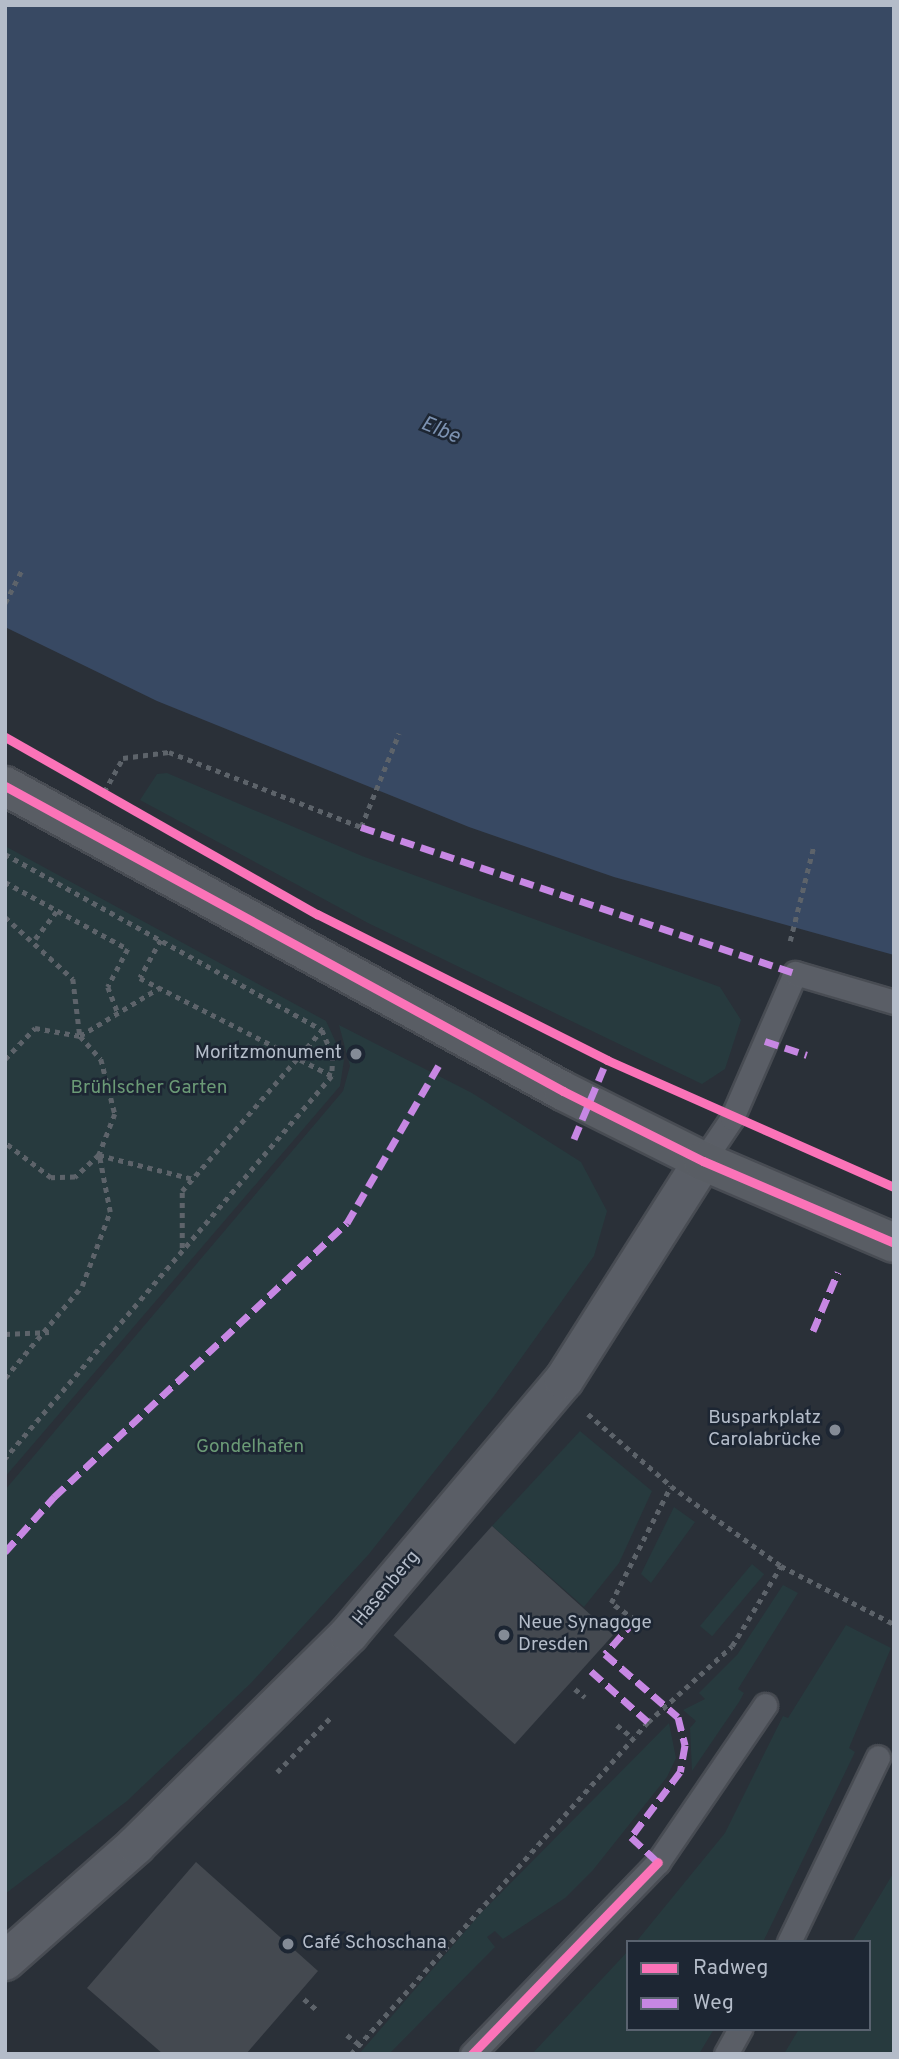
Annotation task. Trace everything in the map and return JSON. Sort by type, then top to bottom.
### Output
[{"type":"main road","points":[[5,786],[704,1161],[894,1243]]},
{"type":"street","name":"Hasenberg","points":[[5,1961],[136,1845],[349,1634],[564,1380],[704,1161]]},
{"type":"lane","points":[[704,1161],[732,1118],[795,973],[894,1002]]},
{"type":"lane","points":[[472,2054],[658,1862],[765,1705]]},
{"type":"lane","points":[[790,1940],[878,1757]]},
{"type":"lane","points":[[726,2054],[739,2031]]},
{"type":"path","points":[[5,603],[22,570]]},
{"type":"path","points":[[104,792],[123,758],[169,752],[361,827],[400,733]]},
{"type":"path","points":[[786,957],[814,845]]},
{"type":"path","points":[[5,854],[322,1030],[333,1056],[332,1076],[5,1459]]},
{"type":"path","points":[[5,882],[128,949],[108,987],[118,1013]]},
{"type":"path","points":[[35,939],[57,911]]},
{"type":"path","points":[[5,917],[35,939],[72,979],[80,1036]]},
{"type":"path","points":[[161,940],[140,978],[332,1076]]},
{"type":"path","points":[[80,1036],[159,988]]},
{"type":"path","points":[[5,1059],[35,1028],[80,1036],[92,1045],[113,1087],[115,1114],[99,1155],[75,1177],[60,1180],[18,1159],[5,1143]]},
{"type":"path","points":[[182,1249],[182,1191],[322,1030]]},
{"type":"path","points":[[732,1118],[894,1187]]},
{"type":"path","points":[[99,1155],[193,1180]]},
{"type":"path","points":[[5,1378],[49,1332],[82,1286],[110,1212],[99,1155]]},
{"type":"path","points":[[5,1334],[49,1332]]},
{"type":"path","points":[[582,1409],[671,1486],[781,1566],[894,1623]]},
{"type":"path","points":[[635,1620],[611,1604],[671,1486]]},
{"type":"path","points":[[351,2054],[634,1738],[732,1646],[781,1566]]},
{"type":"path","points":[[575,1689],[585,1697]]},
{"type":"path","points":[[277,1772],[331,1717]]},
{"type":"path","points":[[617,1725],[634,1738]]},
{"type":"path","points":[[304,1999],[316,2010]]},
{"type":"path","points":[[348,2035],[359,2044]]},
{"type":"green space","points":[[167,773],[362,856],[720,987],[741,1020],[725,1069],[702,1084],[368,923],[140,800],[157,774]]},
{"type":"green space","name":"Brühlscher Garten","points":[[5,846],[326,1021],[344,1060],[340,1086],[5,1477]]},
{"type":"green space","name":"Gondelhafen","points":[[339,1025],[472,1093],[581,1162],[607,1211],[594,1256],[494,1396],[369,1554],[251,1683],[127,1801],[5,1894],[5,1490],[343,1091],[350,1066]]},
{"type":"green space","points":[[580,1431],[652,1491],[619,1563],[584,1607],[492,1526]]},
{"type":"green space","points":[[674,1507],[695,1522],[651,1583],[641,1574]]},
{"type":"green space","points":[[752,1564],[764,1574],[712,1636],[700,1626]]},
{"type":"green space","points":[[783,1585],[798,1593],[738,1689],[744,1693],[739,1702],[692,1771],[690,1728],[696,1721],[683,1710],[705,1699],[699,1693],[737,1655]]},
{"type":"green space","points":[[846,1625],[891,1648],[849,1748],[855,1752],[764,1940],[638,1940],[725,1833],[783,1716],[788,1718]]},
{"type":"green space","points":[[669,1723],[676,1758],[667,1777],[593,1870],[565,1898],[503,1939],[495,1931],[487,1937],[495,1947],[389,2054],[359,2054],[481,1913]]},
{"type":"green space","points":[[894,1872],[894,2054],[784,2054],[798,2031],[871,2031],[871,1940],[853,1940]]},
{"type":"green space","points":[[626,1953],[626,2031],[713,2031],[699,2054],[532,2054]]},
{"type":"water","name":"Elbe","points":[[5,5],[894,5],[894,955],[614,877],[469,827],[157,701],[5,627]]},
{"type":"building","name":"Neue Synagoge Dresden","points":[[492,1526],[613,1635],[515,1744],[394,1635]]},
{"type":"building","points":[[196,1862],[318,1971],[246,2054],[163,2054],[87,1988]]},
{"type":"marked path","points":[[361,827],[795,973]]},
{"type":"marked path","points":[[765,1041],[807,1055]]},
{"type":"marked path","points":[[574,1139],[607,1060]]},
{"type":"marked path","points":[[5,1552],[54,1497],[347,1223],[439,1065]]},
{"type":"marked path","points":[[813,1331],[838,1272]]},
{"type":"marked path","points":[[635,1620],[605,1654],[678,1717],[685,1745],[680,1772],[631,1837],[658,1862]]},
{"type":"marked path","points":[[591,1671],[648,1722]]},
{"type":"cycle path","points":[[5,737],[317,914],[607,1060],[894,1187]]},
{"type":"cycle path","points":[[5,786],[563,1091],[703,1161],[894,1243]]},
{"type":"cycle path","points":[[472,2054],[658,1862]]},
{"type":"place","name":"Moritzmonument","points":[[356,1054]]},
{"type":"place","name":"Busparkplatz Carolabrücke","points":[[835,1430]]},
{"type":"place","name":"Neue Synagoge Dresden","points":[[504,1635]]},
{"type":"place","name":"Café Schoschana","points":[[288,1944]]}]
